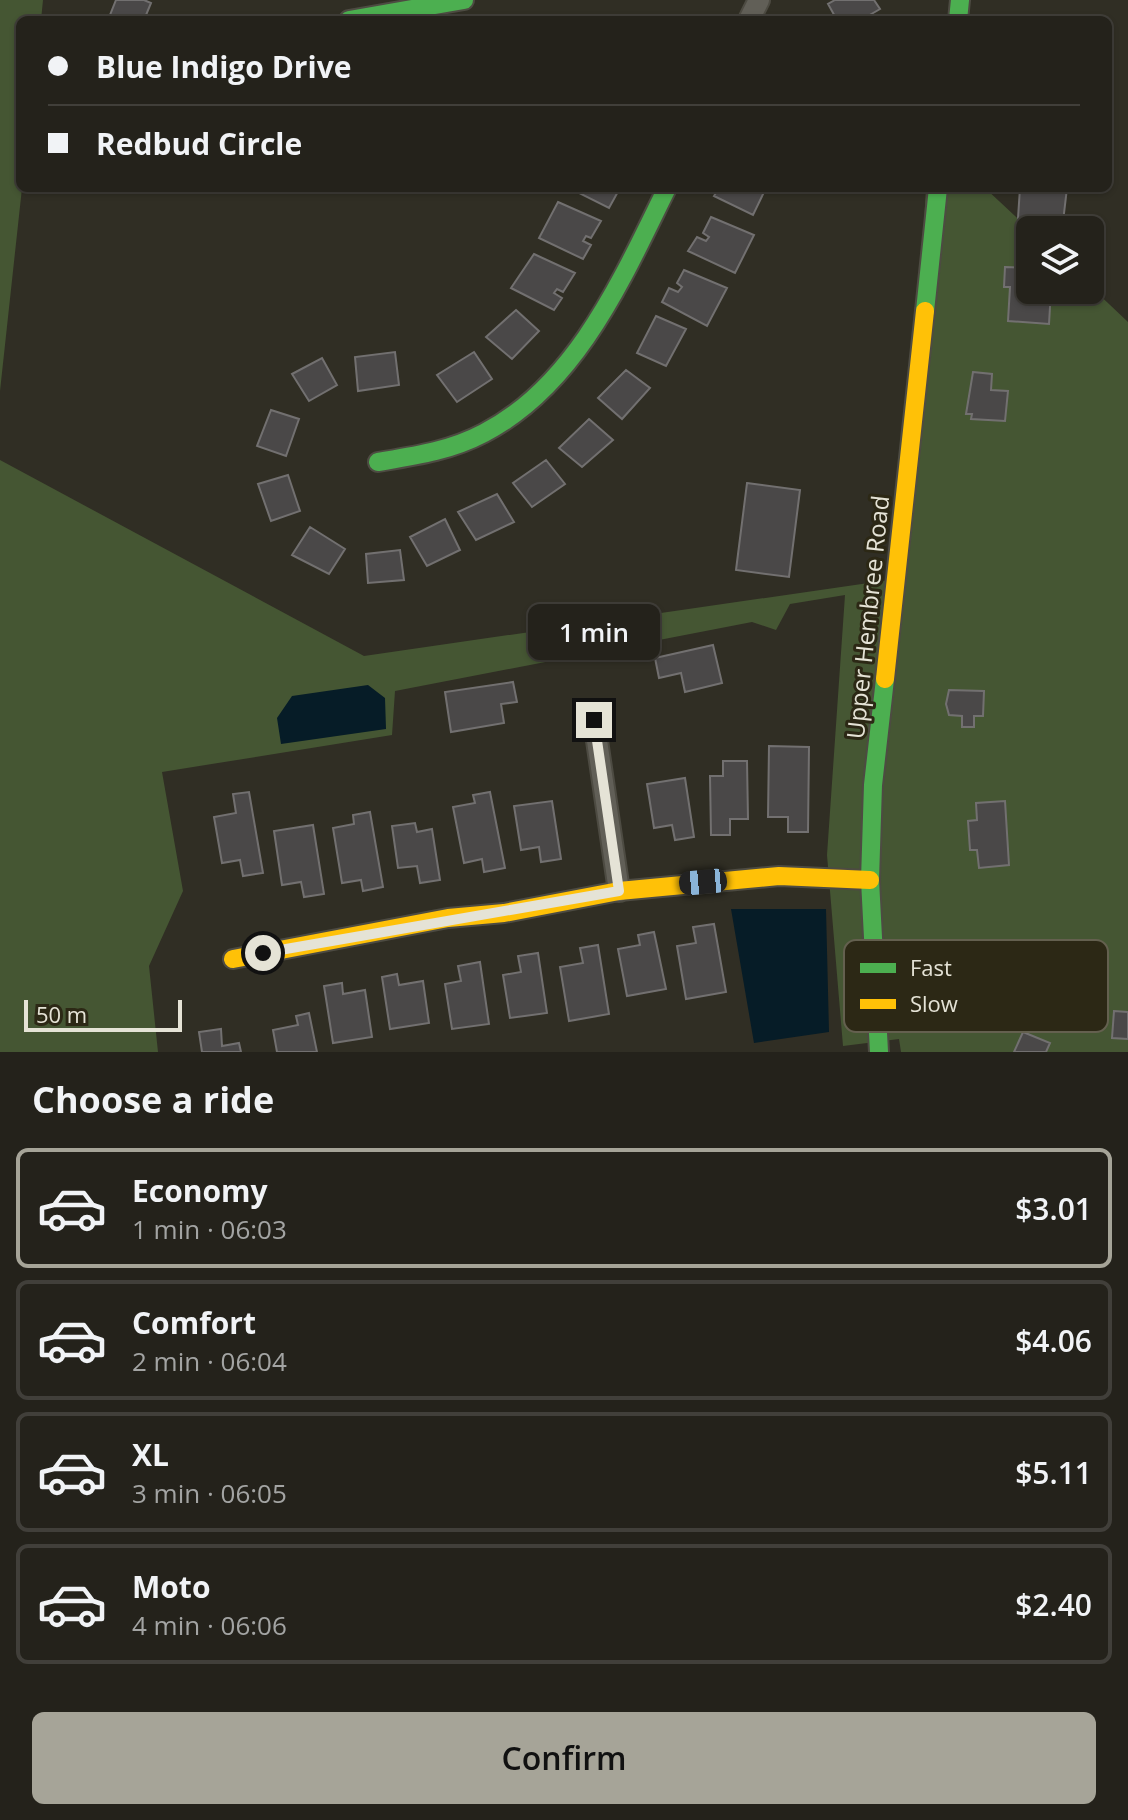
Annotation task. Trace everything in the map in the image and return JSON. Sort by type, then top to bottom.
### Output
[{"type":"street","points":[[372,16],[464,0]]},
{"type":"street","points":[[378,462],[447,452],[476,441],[513,415],[564,368],[616,293],[665,192]]},
{"type":"street","name":"Upper Hembree Road","points":[[873,940],[870,880],[873,785],[938,192]]},
{"type":"street","points":[[594,720],[619,891]]},
{"type":"street","points":[[233,959],[448,918],[504,913],[619,891],[779,876],[870,880]]},
{"type":"street","name":"Upper Hembree Road","points":[[878,1032],[879,1052]]},
{"type":"green space","points":[[0,0],[43,0],[41,16],[16,16],[16,192],[22,192],[0,391]]},
{"type":"green space","points":[[926,192],[989,192],[1016,217],[1016,304],[1104,304],[1104,299],[1128,322],[1128,1052],[901,1052],[899,1039],[843,1046],[827,855],[845,595],[790,604],[776,630],[752,622],[395,691],[392,735],[162,772],[183,891],[149,966],[158,1052],[0,1052],[0,460],[364,656],[903,578]]},
{"type":"water","points":[[368,685],[385,698],[386,729],[281,744],[277,718],[292,696]]},
{"type":"water","points":[[731,909],[826,909],[829,1032],[754,1043]]},
{"type":"building","points":[[116,0],[151,3],[146,16],[110,16]]},
{"type":"building","points":[[835,0],[874,0],[880,9],[868,16],[835,16],[828,4]]},
{"type":"building","points":[[580,192],[618,192],[609,208]]},
{"type":"building","points":[[716,192],[764,192],[753,215],[714,196]]},
{"type":"building","points":[[1020,192],[1067,192],[1064,216],[1018,216]]},
{"type":"building","points":[[558,202],[601,221],[591,238],[586,236],[583,241],[591,245],[583,259],[539,238]]},
{"type":"building","points":[[711,217],[754,235],[735,273],[688,251],[697,237],[706,241],[709,237],[703,233]]},
{"type":"building","points":[[534,254],[575,273],[563,292],[557,289],[554,293],[562,298],[554,310],[511,288]]},
{"type":"building","points":[[1005,267],[1016,267],[1016,304],[1050,304],[1049,324],[1008,321],[1010,287],[1004,287]]},
{"type":"building","points":[[684,270],[727,288],[707,326],[662,302],[669,288],[678,292],[682,287],[677,283]]},
{"type":"building","points":[[516,310],[539,331],[512,359],[486,337]]},
{"type":"building","points":[[656,316],[686,329],[666,366],[637,353]]},
{"type":"building","points":[[395,352],[399,385],[358,391],[355,357]]},
{"type":"building","points":[[474,352],[492,379],[457,402],[437,375]]},
{"type":"building","points":[[322,358],[337,385],[309,401],[292,374]]},
{"type":"building","points":[[626,370],[650,388],[622,419],[598,398]]},
{"type":"building","points":[[973,372],[992,374],[991,390],[1008,391],[1005,421],[971,419],[972,414],[966,414]]},
{"type":"building","points":[[271,410],[299,419],[286,456],[257,446]]},
{"type":"building","points":[[589,419],[613,440],[582,467],[559,448]]},
{"type":"building","points":[[546,460],[565,484],[532,507],[513,483]]},
{"type":"building","points":[[288,475],[300,511],[271,521],[258,484]]},
{"type":"building","points":[[747,483],[800,490],[789,577],[736,570]]},
{"type":"building","points":[[497,494],[514,522],[476,540],[458,512]]},
{"type":"building","points":[[445,519],[460,550],[427,566],[410,537]]},
{"type":"building","points":[[310,527],[345,549],[329,574],[292,555]]},
{"type":"building","points":[[400,550],[404,580],[368,583],[366,554]]},
{"type":"building","points":[[713,645],[722,683],[685,692],[681,673],[659,678],[655,658]]},
{"type":"building","points":[[513,682],[517,702],[501,704],[504,723],[451,732],[445,692]]},
{"type":"building","points":[[949,690],[984,691],[983,716],[974,716],[974,727],[962,727],[962,716],[949,715],[946,704]]},
{"type":"building","points":[[769,746],[809,747],[808,832],[788,832],[788,817],[768,817]]},
{"type":"building","points":[[723,761],[747,761],[748,819],[730,819],[730,835],[711,835],[710,776],[723,776]]},
{"type":"building","points":[[685,778],[694,837],[675,840],[672,825],[654,828],[647,784]]},
{"type":"building","points":[[249,792],[263,873],[243,876],[240,860],[222,863],[214,817],[236,813],[233,794]]},
{"type":"building","points":[[490,792],[505,868],[484,872],[482,859],[464,863],[453,807],[475,803],[473,795]]},
{"type":"building","points":[[552,801],[561,859],[541,862],[539,847],[521,850],[514,806]]},
{"type":"building","points":[[1005,801],[1009,865],[979,868],[977,850],[970,850],[968,821],[977,820],[976,803]]},
{"type":"building","points":[[370,812],[383,887],[363,891],[361,880],[342,883],[333,828],[354,824],[353,815]]},
{"type":"building","points":[[415,823],[417,832],[432,829],[440,880],[420,883],[417,866],[398,868],[392,826]]},
{"type":"building","points":[[313,825],[324,894],[304,897],[301,882],[282,885],[274,831]]},
{"type":"building","points":[[714,924],[726,992],[686,999],[677,946],[696,943],[693,927]]},
{"type":"building","points":[[654,932],[666,989],[627,996],[618,949],[640,945],[638,935]]},
{"type":"building","points":[[598,945],[609,1014],[569,1021],[560,967],[583,963],[580,948]]},
{"type":"building","points":[[538,953],[547,1013],[510,1018],[503,975],[521,972],[518,956]]},
{"type":"building","points":[[480,962],[489,1024],[452,1029],[445,984],[461,981],[458,966]]},
{"type":"building","points":[[397,974],[399,985],[423,981],[429,1023],[390,1029],[382,977]]},
{"type":"building","points":[[342,983],[343,994],[365,990],[372,1037],[333,1043],[324,986]]},
{"type":"building","points":[[1114,1011],[1128,1012],[1128,1039],[1112,1038]]},
{"type":"building","points":[[309,1013],[317,1052],[277,1052],[273,1030],[298,1025],[296,1016]]},
{"type":"building","points":[[221,1029],[222,1046],[239,1043],[241,1052],[202,1052],[199,1032]]},
{"type":"building","points":[[1023,1032],[1050,1043],[1046,1052],[1014,1052]]},
{"type":"traffic: fast","points":[[372,16],[464,0]]},
{"type":"traffic: fast","points":[[958,16],[960,0]]},
{"type":"traffic: fast","points":[[378,462],[432,452],[471,439],[517,412],[546,387],[594,326],[665,192]]},
{"type":"traffic: fast","points":[[925,311],[938,192]]},
{"type":"traffic: fast","points":[[873,940],[870,880],[873,785],[885,679]]},
{"type":"traffic: fast","points":[[878,1032],[879,1052]]},
{"type":"traffic: slow","points":[[885,679],[925,311]]},
{"type":"traffic: slow","points":[[233,959],[448,918],[504,913],[619,891],[779,876],[870,880]]},
{"type":"route","points":[[263,953],[448,918],[504,913],[619,891],[594,720]]}]
